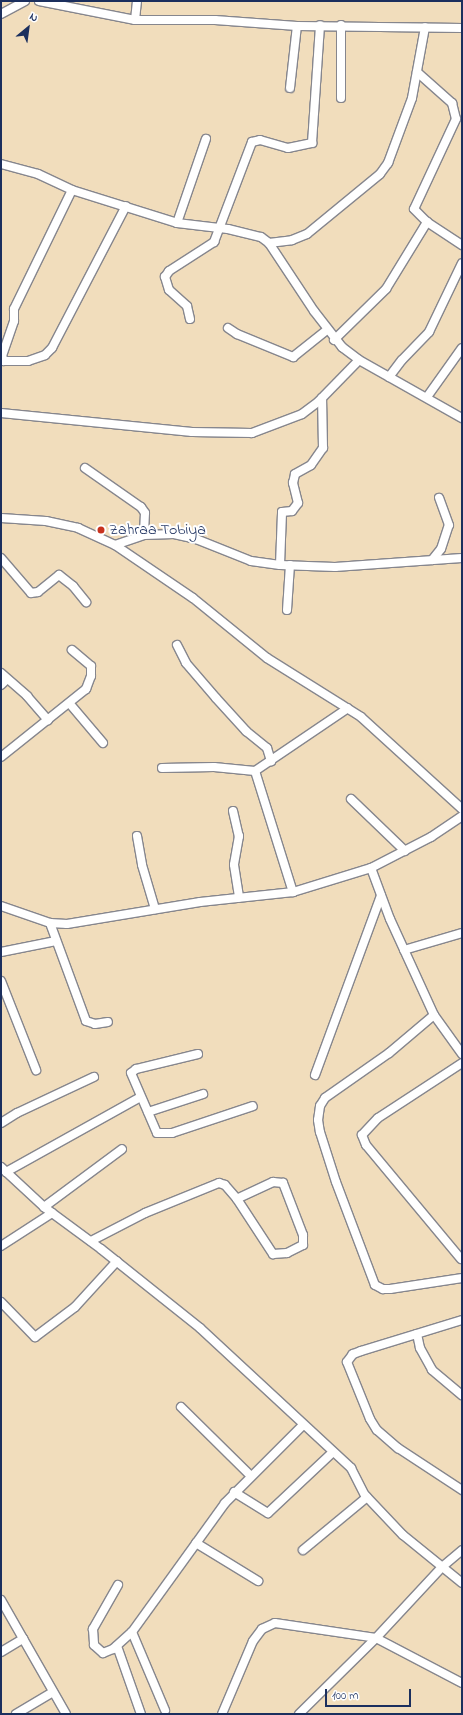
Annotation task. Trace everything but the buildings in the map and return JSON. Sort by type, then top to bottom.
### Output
[{"type":"street","points":[[1,14],[25,1]]},
{"type":"street","points":[[39,1],[135,20],[215,20],[297,26],[341,25],[462,28]]},
{"type":"street","points":[[80,10],[83,1]]},
{"type":"street","points":[[135,20],[137,1]]},
{"type":"street","points":[[190,319],[187,306],[169,290],[165,277],[169,271],[207,248],[214,242],[254,140],[288,148],[312,143],[320,25]]},
{"type":"street","points":[[341,25],[341,98]]},
{"type":"street","points":[[290,88],[297,26]]},
{"type":"street","points":[[269,242],[292,240],[307,234],[380,174],[393,154],[412,98],[425,27]]},
{"type":"street","points":[[417,72],[452,103],[456,112],[451,132],[414,206],[415,211],[427,222],[462,245]]},
{"type":"street","points":[[177,223],[206,139]]},
{"type":"street","points":[[1,164],[38,174],[72,190],[177,223],[254,234],[269,242],[334,340],[359,360],[460,413]]},
{"type":"street","points":[[72,190],[14,309],[14,321],[2,356],[2,361],[28,361],[45,355],[52,348],[126,206]]},
{"type":"street","points":[[334,340],[386,289],[427,222]]},
{"type":"street","points":[[389,377],[402,360],[430,332],[462,263]]},
{"type":"street","points":[[228,328],[237,334],[293,357],[327,330]]},
{"type":"street","points":[[427,397],[462,348]]},
{"type":"street","points":[[1,412],[192,432],[242,434],[262,430],[289,421],[322,398],[359,360]]},
{"type":"street","points":[[280,565],[282,512],[292,510],[298,503],[293,483],[295,474],[311,465],[323,448],[322,398]]},
{"type":"street","points":[[84,468],[141,507],[145,513],[144,535]]},
{"type":"street","points":[[432,560],[441,549],[449,525],[439,498]]},
{"type":"street","points":[[1,518],[46,521],[78,528],[115,545],[193,598],[267,658],[348,708],[396,747],[461,816],[405,851],[371,868],[293,892],[155,909],[67,924],[50,923],[1,906]]},
{"type":"street","points":[[115,545],[144,535],[174,534],[196,539],[251,561],[280,565],[335,566],[462,558]]},
{"type":"street","points":[[1,558],[31,593],[38,592],[59,575],[73,586],[86,602]]},
{"type":"street","points":[[287,610],[290,565]]},
{"type":"street","points":[[177,645],[186,663],[246,732],[268,748],[271,761]]},
{"type":"street","points":[[1,757],[70,704],[86,689],[92,672],[91,666],[72,650]]},
{"type":"street","points":[[3,679],[37,706],[48,720]]},
{"type":"street","points":[[70,704],[103,743]]},
{"type":"street","points":[[162,768],[214,768],[255,771],[348,708]]},
{"type":"street","points":[[255,771],[293,892]]},
{"type":"street","points":[[351,799],[405,851]]},
{"type":"street","points":[[233,811],[239,836],[234,865],[239,898]]},
{"type":"street","points":[[137,836],[142,865],[155,909]]},
{"type":"street","points":[[371,868],[404,950],[434,1015],[462,1054]]},
{"type":"street","points":[[315,1075],[381,896]]},
{"type":"street","points":[[50,923],[86,1021],[95,1024],[108,1022]]},
{"type":"street","points":[[404,950],[462,933]]},
{"type":"street","points":[[1,952],[56,941]]},
{"type":"street","points":[[1,981],[36,1070]]},
{"type":"street","points":[[434,1015],[389,1053],[325,1098],[320,1106],[318,1120],[336,1182],[375,1285],[383,1290],[462,1278]]},
{"type":"street","points":[[198,1054],[136,1069],[131,1075],[157,1133],[164,1134],[253,1106]]},
{"type":"street","points":[[462,1063],[378,1118],[362,1134],[366,1144],[462,1259]]},
{"type":"street","points":[[1,1123],[17,1113],[94,1077]]},
{"type":"street","points":[[148,1112],[203,1094]]},
{"type":"street","points":[[141,1097],[4,1170],[44,1207],[117,1261],[200,1328],[302,1426],[350,1468],[367,1497],[404,1535],[462,1583]]},
{"type":"street","points":[[44,1207],[122,1149]]},
{"type":"street","points":[[91,1241],[145,1213],[218,1183],[224,1185],[237,1199],[273,1254],[287,1253],[303,1245],[303,1235],[283,1183],[273,1182],[237,1199]]},
{"type":"street","points":[[1,1246],[52,1213]]},
{"type":"street","points":[[1,1302],[35,1337],[76,1307],[117,1261]]},
{"type":"street","points":[[462,1320],[361,1351],[348,1359],[347,1367],[370,1419],[377,1430],[398,1448],[462,1490]]},
{"type":"street","points":[[417,1334],[420,1348],[432,1370],[462,1395]]},
{"type":"street","points":[[181,1406],[251,1476]]},
{"type":"street","points":[[118,1585],[97,1619],[93,1632],[94,1646],[100,1652],[106,1653],[117,1646],[132,1632],[234,1492],[302,1426]]},
{"type":"street","points":[[234,1492],[268,1513],[332,1453]]},
{"type":"street","points":[[303,1550],[367,1497]]},
{"type":"street","points":[[196,1543],[258,1581]]},
{"type":"street","points":[[299,1714],[376,1638],[442,1567],[462,1550]]},
{"type":"street","points":[[1,1600],[66,1714]]},
{"type":"street","points":[[222,1714],[253,1642],[269,1625],[293,1623],[376,1638],[462,1683]]},
{"type":"street","points":[[132,1632],[165,1710]]},
{"type":"street","points":[[1,1652],[23,1639]]},
{"type":"street","points":[[117,1646],[141,1714]]},
{"type":"street","points":[[16,1714],[53,1692]]},
{"type":"place","name":"Zahraa Tobiya","points":[[101,530]]}]
